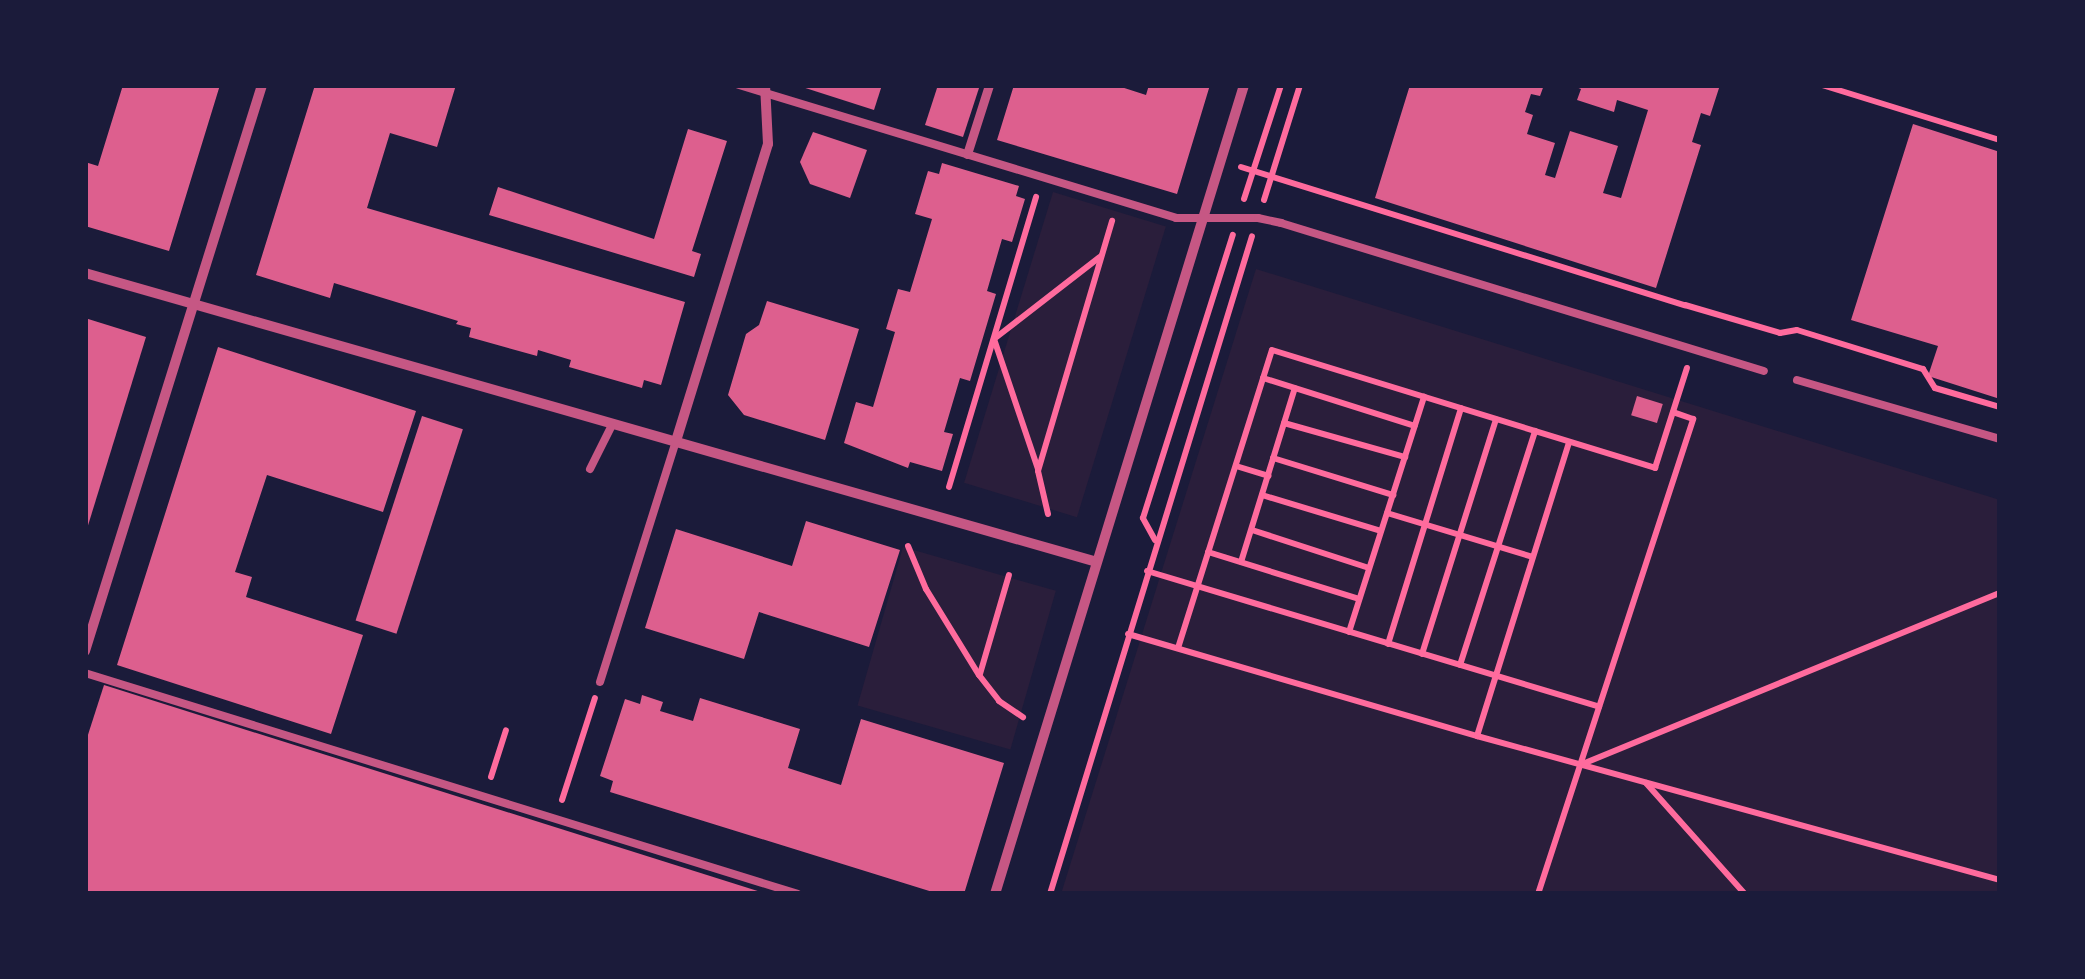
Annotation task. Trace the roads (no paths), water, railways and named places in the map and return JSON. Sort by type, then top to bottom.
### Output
[{"type":"street","points":[[85,651],[262,85]]},
{"type":"street","points":[[967,154],[990,85]]},
{"type":"street","points":[[994,894],[1244,85]]},
{"type":"street","points":[[676,442],[768,144],[764,88]]},
{"type":"street","points":[[85,273],[1097,562]]},
{"type":"lane","points":[[739,85],[764,88],[1176,218],[1258,218],[1764,371]]},
{"type":"lane","points":[[1796,380],[2000,438]]},
{"type":"lane","points":[[590,470],[614,424]]},
{"type":"lane","points":[[600,682],[676,442]]},
{"type":"lane","points":[[85,673],[798,894]]}]
